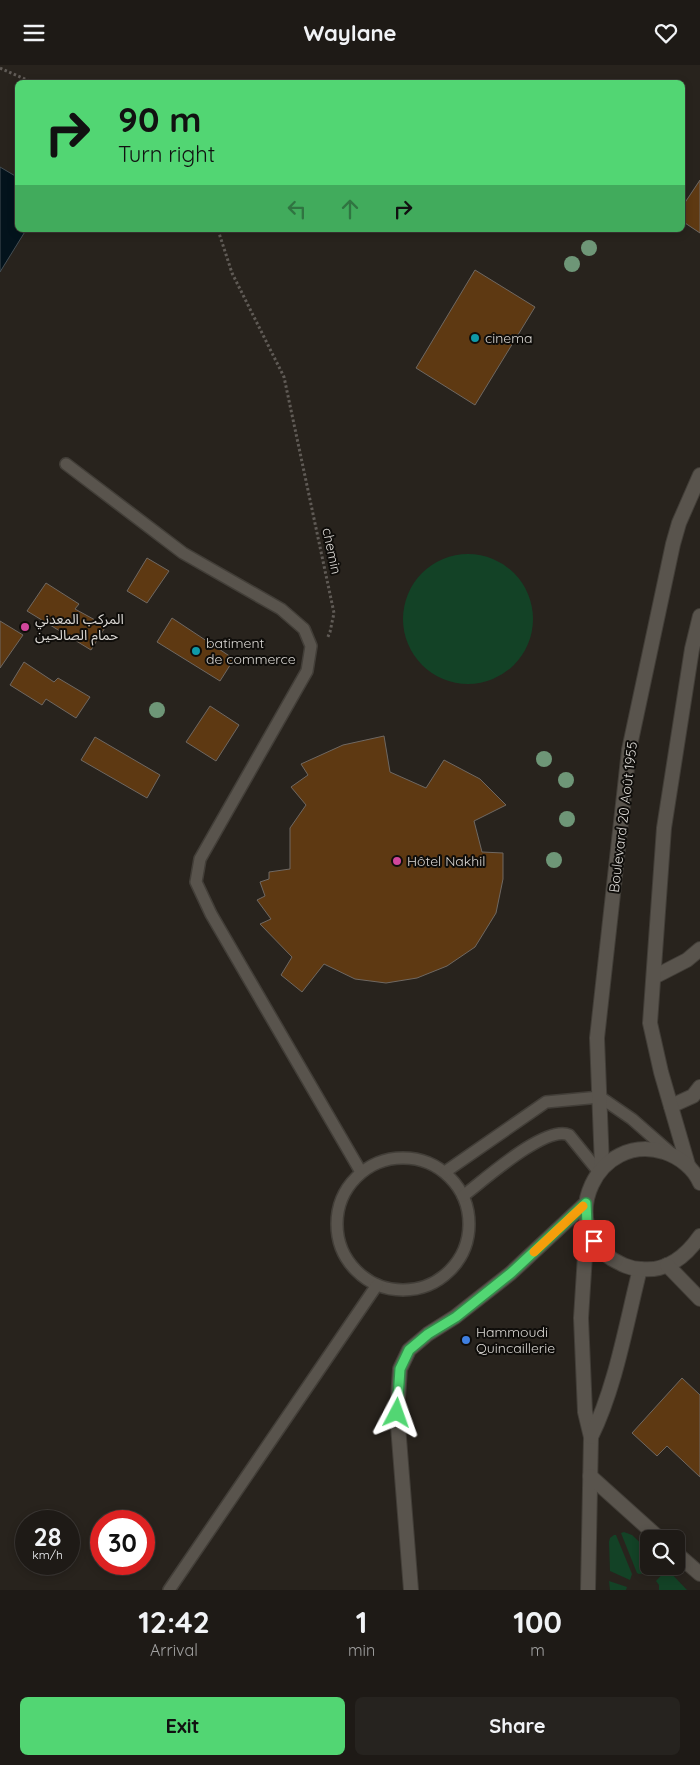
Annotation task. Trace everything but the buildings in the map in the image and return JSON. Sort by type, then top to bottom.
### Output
[{"type":"street","name":"Boulevard 20 Août 1955","points":[[601,1169],[597,1038],[629,750],[673,544],[679,523],[700,475]]},
{"type":"street","points":[[700,616],[696,652],[664,828],[650,1023],[660,1072],[688,1165],[700,1183]]},
{"type":"street","points":[[654,977],[687,960],[700,949]]},
{"type":"street","points":[[671,1106],[693,1096],[700,1087]]},
{"type":"street","points":[[588,1590],[591,1437],[585,1413],[581,1318],[587,1224],[586,1203],[592,1183],[601,1169],[619,1155],[637,1149],[655,1149],[673,1155],[688,1165]]},
{"type":"street","points":[[411,1590],[397,1413],[400,1369],[409,1350],[428,1334],[456,1317],[511,1273],[586,1203]]},
{"type":"street","points":[[587,1224],[594,1241],[606,1255],[622,1265],[640,1269],[659,1268],[676,1261],[691,1250],[700,1236]]},
{"type":"street","points":[[666,1265],[700,1299]]},
{"type":"street","points":[[591,1437],[599,1421],[611,1383],[640,1269]]},
{"type":"street","points":[[590,1476],[650,1530]]},
{"type":"street","points":[[685,1561],[700,1574]]},
{"type":"lane","points":[[66,464],[183,553],[281,609],[304,629],[311,646],[307,671],[200,859],[196,882],[211,914],[361,1172]]},
{"type":"lane","points":[[445,1172],[546,1102],[600,1097],[632,1119],[673,1155]]},
{"type":"lane","points":[[464,1196],[531,1144],[557,1133],[564,1132],[569,1135],[601,1169]]},
{"type":"lane","points":[[403,1157],[425,1161],[445,1172],[456,1183],[464,1196],[469,1218],[467,1241],[458,1261],[442,1277],[422,1287],[399,1290],[377,1285],[358,1273],[344,1255],[338,1233],[338,1211],[346,1190],[361,1172],[381,1161],[403,1157]]},
{"type":"lane","points":[[169,1590],[377,1285]]},
{"type":"path","points":[[0,68],[27,80]]},
{"type":"path","name":"chemin","points":[[219,232],[232,273],[284,377],[334,613],[327,640]]},
{"type":"green space","points":[[468,554],[481,555],[493,559],[514,573],[528,594],[532,606],[532,632],[528,644],[514,665],[493,679],[481,683],[468,684],[455,683],[443,679],[422,665],[408,644],[404,632],[403,619],[404,606],[408,594],[422,573],[443,559],[455,555]]},
{"type":"green space","points":[[624,1532],[632,1535],[640,1543],[640,1574],[637,1573],[621,1533]]},
{"type":"green space","points":[[616,1535],[632,1574],[630,1580],[610,1571],[609,1542],[610,1538]]},
{"type":"green space","points":[[662,1575],[673,1575],[687,1590],[659,1590],[659,1585],[656,1581]]},
{"type":"green space","points":[[609,1581],[627,1587],[626,1590],[610,1590]]},
{"type":"water","points":[[0,167],[15,176],[15,232],[25,232],[0,272]]},
{"type":"slow traffic","points":[[534,1252],[583,1206]]},
{"type":"place","name":"cinema","points":[[475,338]]},
{"type":"place","name":"المركب المعدني حمام الصالحين","points":[[25,627]]},
{"type":"place","name":"batiment de commerce","points":[[196,651]]},
{"type":"place","name":"Hôtel Nakhil","points":[[397,861]]},
{"type":"place","name":"Hammoudi Quincaillerie","points":[[466,1340]]},
{"type":"route","points":[[397,1413],[400,1369],[409,1350],[428,1334],[456,1317],[511,1273],[586,1203],[587,1224],[594,1241]]}]
